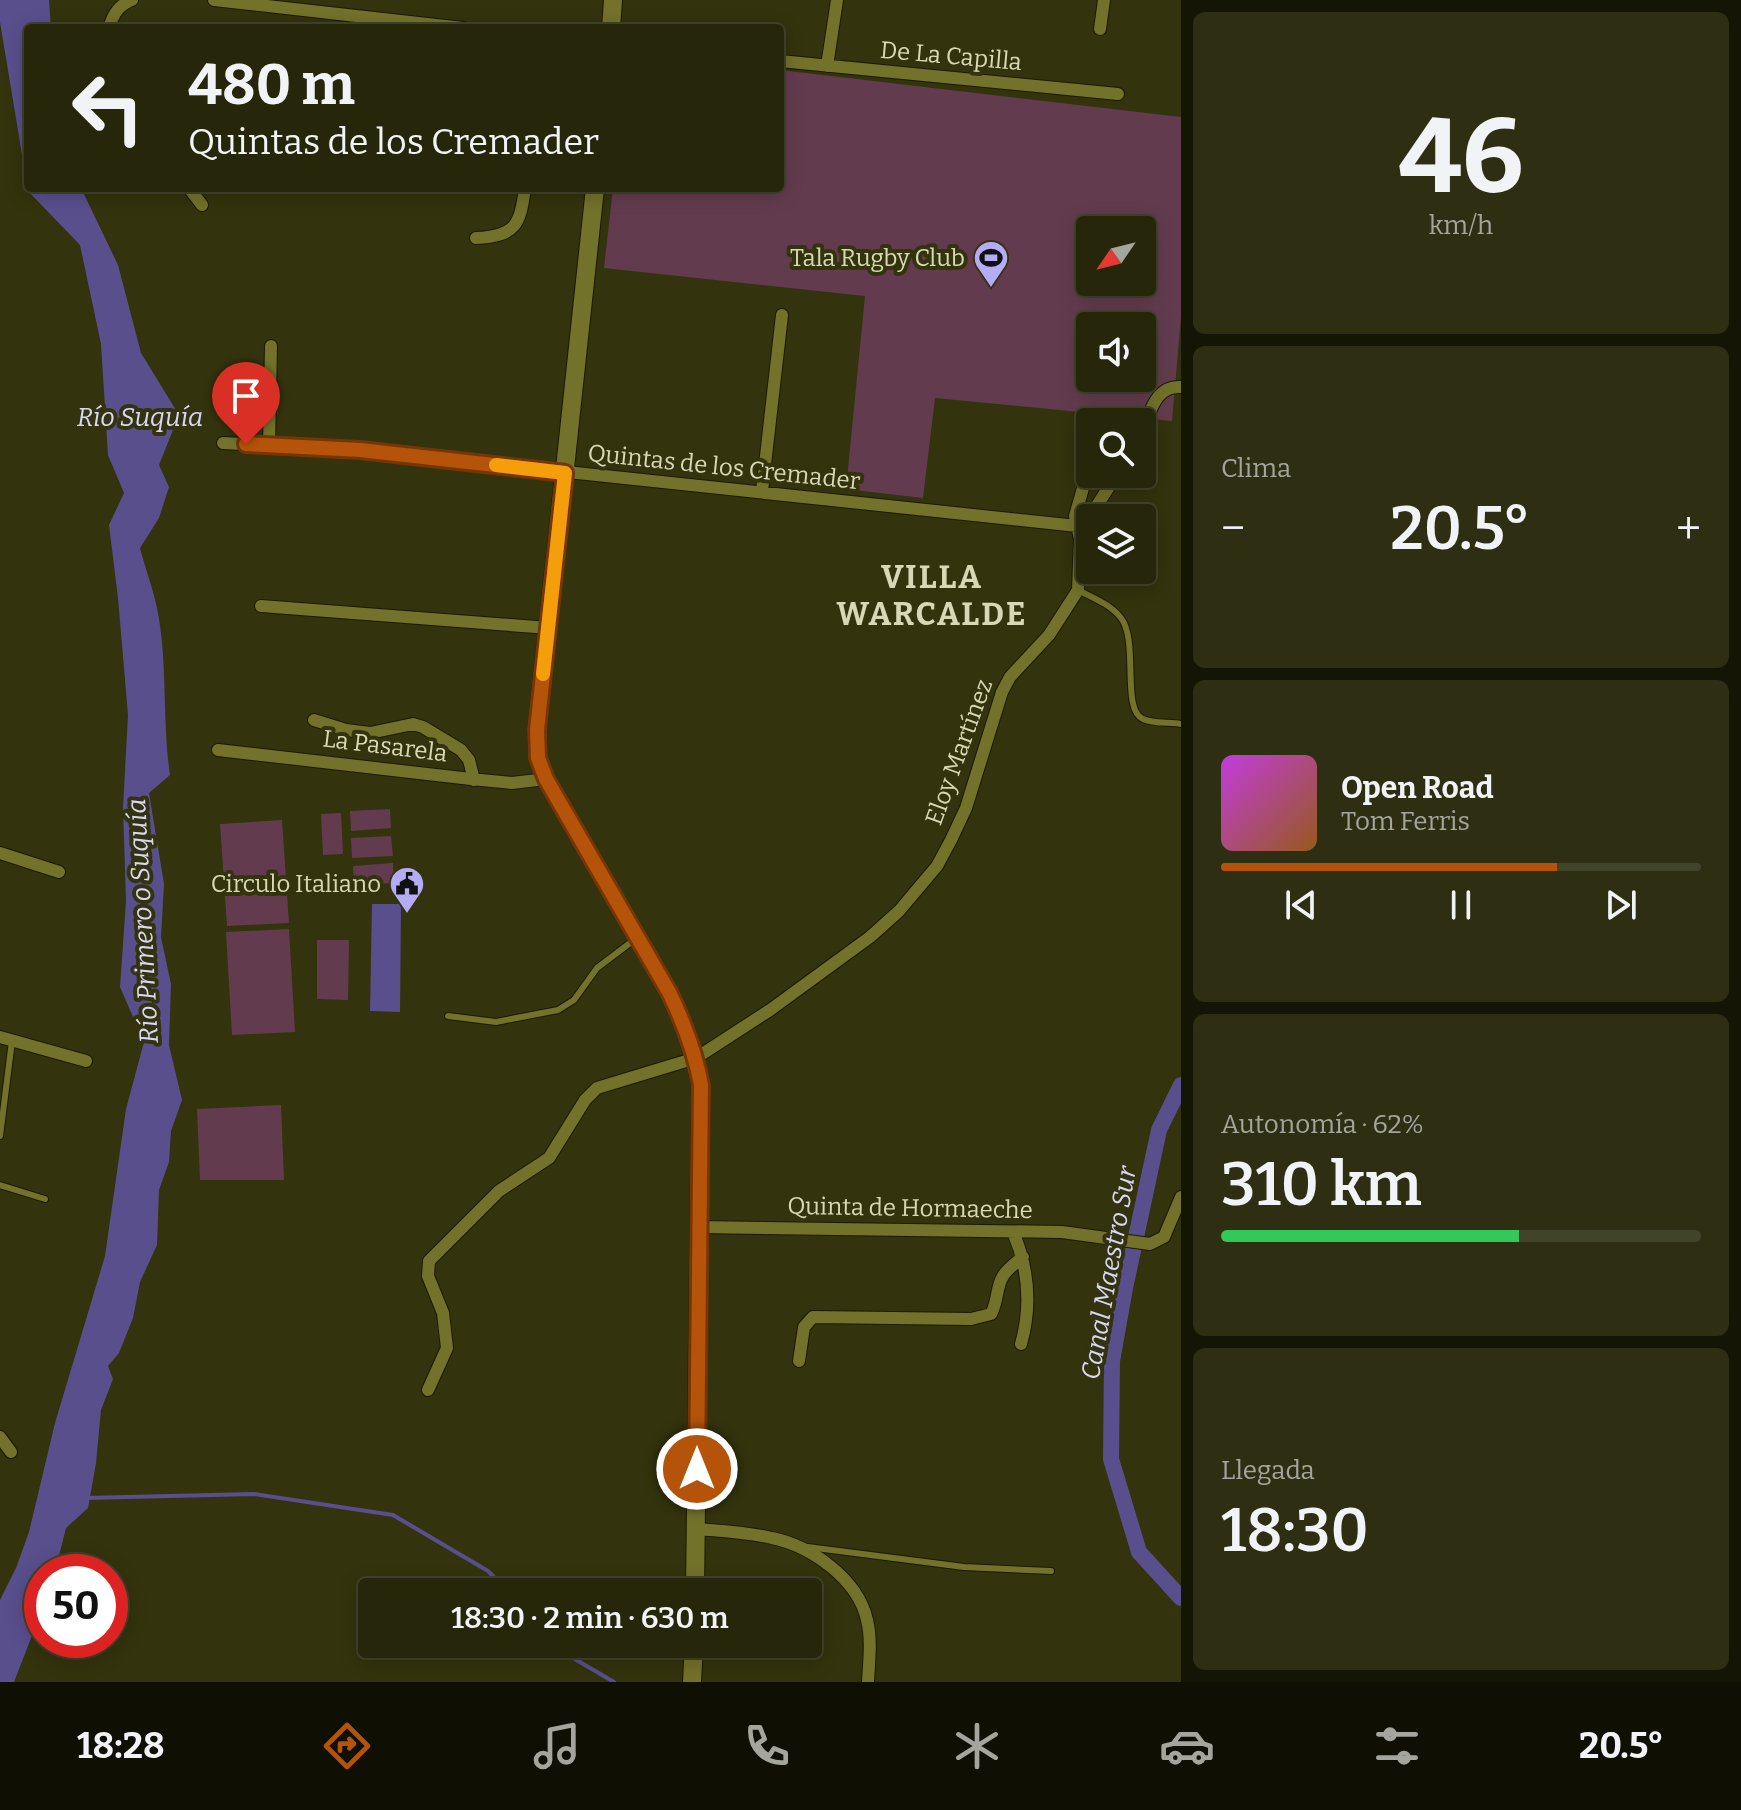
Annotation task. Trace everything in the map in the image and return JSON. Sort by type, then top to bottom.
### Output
[{"type":"main road","points":[[611,24],[613,0]]},
{"type":"main road","points":[[595,192],[537,730],[538,758],[546,779],[680,1015],[696,1058],[701,1085],[695,1578]]},
{"type":"main road","points":[[692,1682],[693,1658]]},
{"type":"street","points":[[110,24],[122,4],[132,0]]},
{"type":"street","points":[[214,0],[427,24]]},
{"type":"street","points":[[827,66],[837,0]]},
{"type":"street","points":[[1100,29],[1104,0]]},
{"type":"street","name":"De La Capilla","points":[[784,61],[1118,94]]},
{"type":"street","points":[[192,192],[202,205]]},
{"type":"street","points":[[476,238],[494,237],[512,230],[518,223],[524,192]]},
{"type":"street","points":[[762,491],[782,315]]},
{"type":"street","points":[[269,445],[271,346]]},
{"type":"street","points":[[1154,408],[1164,388],[1181,387]]},
{"type":"street","name":"Quintas de los Cremader","points":[[223,443],[360,450],[1076,526]]},
{"type":"street","points":[[1078,584],[1078,590]]},
{"type":"street","name":"Eloy Martínez","points":[[428,1390],[447,1348],[443,1313],[428,1276],[429,1261],[499,1191],[549,1158],[585,1100],[597,1088],[696,1058],[770,1010],[870,937],[921,886],[937,866],[966,808],[1006,684],[1049,635],[1078,590]]},
{"type":"street","points":[[261,606],[549,628]]},
{"type":"street","points":[[314,720],[346,730],[370,733],[413,724],[423,727],[461,750],[469,760],[474,780]]},
{"type":"street","name":"La Pasarela","points":[[218,750],[474,780],[512,783],[546,779]]},
{"type":"street","points":[[0,853],[59,872]]},
{"type":"street","points":[[6,1039],[86,1061]]},
{"type":"street","name":"Quinta de Hormaeche","points":[[698,1227],[1062,1232],[1153,1243],[1164,1237],[1181,1197]]},
{"type":"street","points":[[1013,1232],[1028,1278],[1026,1324],[1021,1344]]},
{"type":"street","points":[[799,1361],[804,1327],[813,1317],[971,1319],[991,1314],[997,1305],[1001,1280],[1023,1257]]},
{"type":"street","points":[[0,1437],[11,1452]]},
{"type":"street","points":[[697,1529],[775,1538],[827,1565],[857,1595],[867,1617],[870,1647],[868,1682]]},
{"type":"lane","points":[[1078,590],[1104,603],[1126,625],[1131,646],[1131,701],[1135,713],[1143,719],[1181,724]]},
{"type":"lane","points":[[448,1016],[496,1022],[558,1010],[574,1000],[597,968],[637,938]]},
{"type":"lane","points":[[0,1136],[6,1039]]},
{"type":"lane","points":[[0,1185],[45,1199]]},
{"type":"lane","points":[[793,1545],[964,1567],[1051,1571]]},
{"type":"shaded area","name":"Tala Rugby Club","points":[[784,70],[1181,117],[1181,317],[1172,421],[1156,419],[1156,408],[1076,408],[1076,412],[935,398],[923,498],[846,489],[865,296],[604,268],[613,192],[784,192]]},
{"type":"shaded area","points":[[390,809],[391,828],[351,831],[350,811]]},
{"type":"shaded area","points":[[341,813],[343,854],[323,855],[321,814]]},
{"type":"shaded area","points":[[282,820],[289,923],[227,926],[220,824]]},
{"type":"shaded area","points":[[391,836],[393,856],[352,858],[351,838]]},
{"type":"shaded area","points":[[393,863],[394,883],[354,885],[353,866]]},
{"type":"shaded area","points":[[289,929],[295,1032],[232,1035],[226,932]]},
{"type":"shaded area","points":[[317,940],[349,940],[348,1000],[317,999]]},
{"type":"shaded area","points":[[281,1105],[284,1180],[200,1180],[197,1109]]},
{"type":"water","name":"Río Suquía","points":[[0,0],[49,0],[51,24],[24,24],[24,167],[0,22]]},
{"type":"water","name":"Río Suquía","points":[[29,192],[83,192],[118,265],[141,353],[179,415],[159,465],[169,487],[159,518],[140,548],[157,608],[163,649],[170,775],[149,793],[164,884],[161,937],[171,984],[169,1045],[182,1100],[171,1131],[169,1162],[159,1190],[157,1245],[140,1282],[133,1318],[119,1353],[108,1366],[113,1379],[101,1410],[88,1508],[66,1528],[60,1554],[24,1554],[24,1656],[14,1682],[0,1682],[0,1600],[29,1532],[55,1423],[105,1256],[126,1109],[144,1042],[120,987],[126,901],[123,808],[128,715],[109,525],[124,493],[108,455],[101,344],[80,245]]},
{"type":"water","points":[[372,904],[401,904],[400,1012],[370,1011]]},
{"type":"waterway","name":"Canal Maestro Sur","points":[[1181,1085],[1159,1130],[1125,1288],[1112,1361],[1111,1459],[1139,1552],[1181,1598]]},
{"type":"waterway","points":[[85,1498],[254,1494],[393,1515],[495,1578]]},
{"type":"waterway","points":[[573,1658],[614,1682]]},
{"type":"slow traffic","points":[[496,465],[565,473],[543,674]]},
{"type":"place","name":"Tala Rugby Club","points":[[991,289]]},
{"type":"place","name":"Circulo Italiano","points":[[407,915]]},
{"type":"district","name":"VILLA WARCALDE","points":[[932,596]]},
{"type":"route","points":[[246,444],[360,450],[565,473],[537,730],[538,758],[546,779],[669,992],[696,1058],[701,1085],[697,1469]]},
{"type":"water label","name":"Río Primero o Suquía","points":[[143,921]]}]
